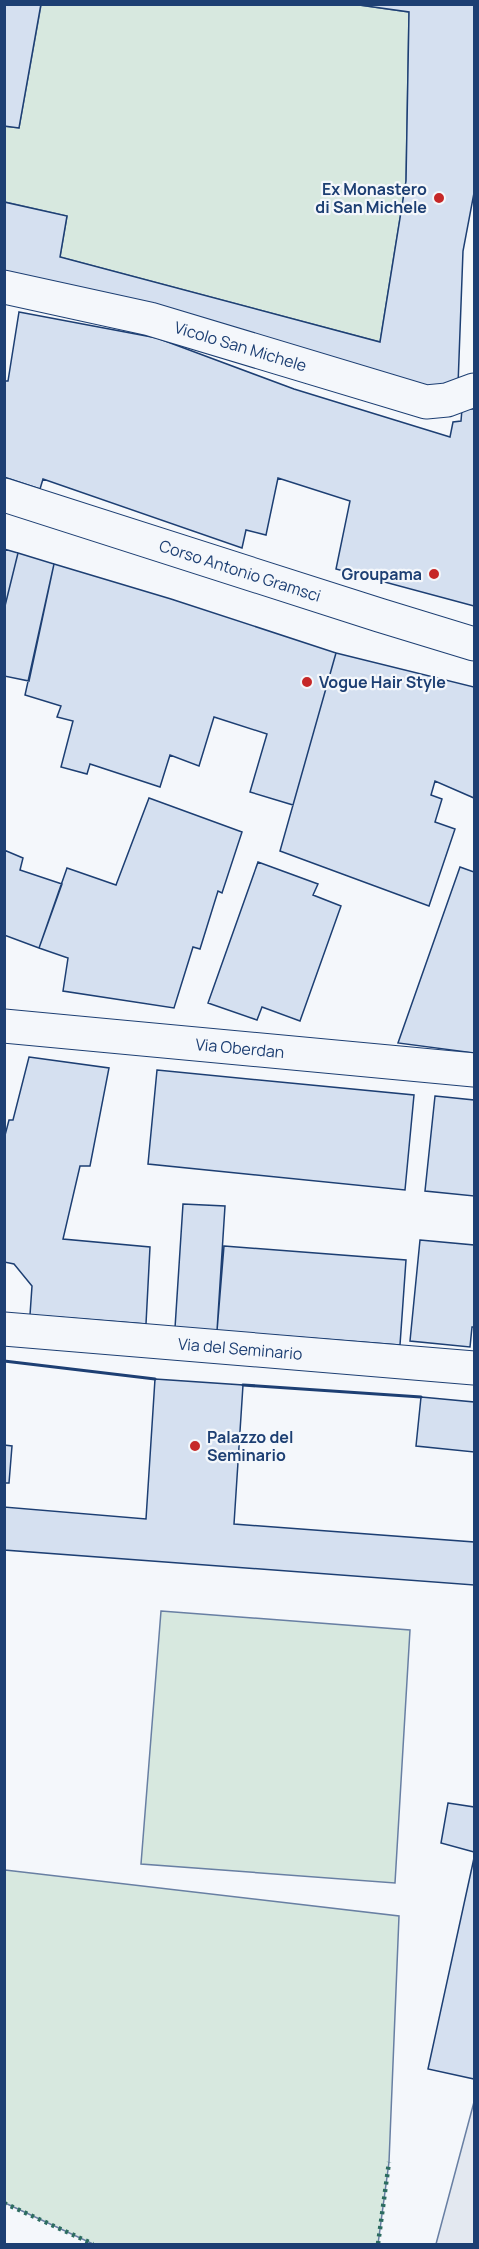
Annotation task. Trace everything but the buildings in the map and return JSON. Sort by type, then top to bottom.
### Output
[{"type":"street","name":"Vicolo San Michele","points":[[4,287],[150,319],[426,402],[447,400],[474,390]]},
{"type":"street","name":"Corso Antonio Gramsci","points":[[4,495],[474,644]]},
{"type":"street","name":"Via Oberdan","points":[[4,1026],[474,1070]]},
{"type":"street","name":"Via del Seminario","points":[[4,1329],[474,1368]]},
{"type":"shaded area","points":[[352,4],[409,12],[406,181],[380,342],[60,257],[67,216],[5,202],[4,126],[19,128],[41,5]]},
{"type":"shaded area","points":[[161,1611],[410,1630],[395,1883],[141,1864]]},
{"type":"shaded area","points":[[5,1870],[399,1916],[389,2162],[378,2244],[93,2244],[5,2203]]},
{"type":"shaded area","points":[[474,2102],[474,2244],[436,2244]]},
{"type":"hedge","points":[[378,2244],[389,2162]]},
{"type":"hedge","points":[[4,2203],[93,2244]]},
{"type":"wall","points":[[4,1361],[155,1379]]},
{"type":"wall","points":[[243,1385],[421,1397]]},
{"type":"place","name":"Ex Monastero di San Michele","points":[[439,198]]},
{"type":"place","name":"Groupama","points":[[434,574]]},
{"type":"place","name":"Vogue Hair Style","points":[[307,682]]},
{"type":"place","name":"Palazzo del Seminario","points":[[195,1446]]}]
